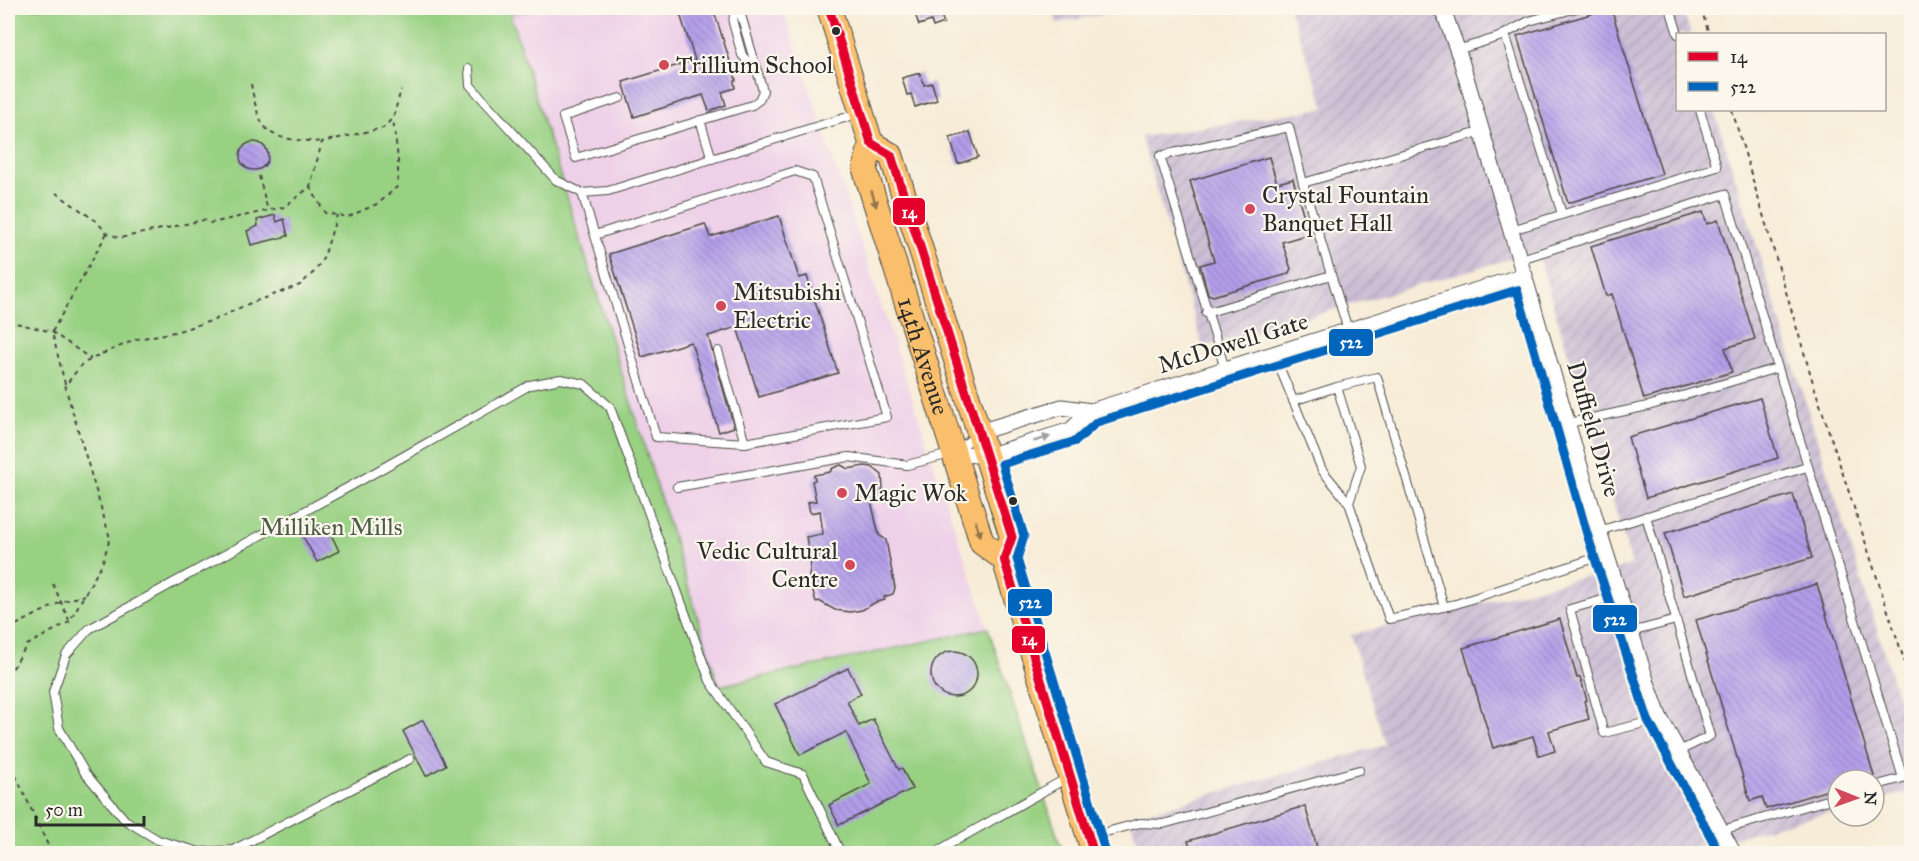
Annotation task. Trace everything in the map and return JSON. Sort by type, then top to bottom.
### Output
[{"type":"main road","name":"14th Avenue","points":[[830,8],[871,143],[865,170],[982,543],[1004,559]]},
{"type":"main road","name":"14th Avenue","points":[[871,143],[891,155],[987,456],[1012,537],[1004,559],[1091,845]]},
{"type":"street","name":"Duffield Drive","points":[[1443,8],[1483,131],[1599,531],[1659,716],[1734,854]]},
{"type":"street","name":"McDowell Gate","points":[[979,432],[1062,407],[1091,411],[1525,275]]},
{"type":"street","name":"McDowell Gate","points":[[954,453],[987,456],[1071,430],[1091,411]]},
{"type":"lane","points":[[620,98],[563,117],[576,158],[752,105],[759,100],[763,91],[739,8]]},
{"type":"lane","points":[[1457,50],[1505,34],[1529,21],[1577,8]]},
{"type":"lane","points":[[1670,8],[1678,33]]},
{"type":"lane","points":[[1505,34],[1562,214]]},
{"type":"lane","points":[[469,69],[470,85],[556,180],[582,193],[608,191],[862,112]]},
{"type":"lane","points":[[1512,230],[1717,167],[1700,111]]},
{"type":"lane","points":[[700,120],[712,159]]},
{"type":"lane","points":[[1225,369],[1206,313],[1160,156],[1289,126],[1303,183],[1348,330]]},
{"type":"lane","points":[[1303,183],[1483,131]]},
{"type":"lane","points":[[582,193],[656,437],[745,443],[886,417],[813,177],[795,171],[595,235]]},
{"type":"lane","points":[[1521,259],[1725,194],[1903,778],[1886,783]]},
{"type":"lane","points":[[1206,313],[1331,275]]},
{"type":"lane","points":[[718,351],[745,443]]},
{"type":"lane","points":[[1274,354],[1322,470],[1349,503],[1389,619],[1444,606],[1607,554]]},
{"type":"lane","points":[[1569,423],[1648,406],[1777,368]]},
{"type":"lane","points":[[1293,400],[1377,378],[1444,606]]},
{"type":"lane","points":[[410,759],[233,850],[200,852],[158,840],[125,820],[85,773],[59,728],[53,692],[66,655],[89,629],[530,386],[561,380],[584,384],[610,407],[710,681],[766,762],[803,774],[841,854]]},
{"type":"lane","points":[[1337,387],[1361,466],[1349,503]]},
{"type":"lane","points":[[677,487],[849,457],[907,465],[954,453],[979,432]]},
{"type":"lane","points":[[1599,531],[1808,467]]},
{"type":"lane","points":[[1646,516],[1710,736],[1679,751]]},
{"type":"lane","points":[[1620,596],[1570,609],[1604,733],[1644,723],[1659,716]]},
{"type":"lane","points":[[1631,632],[1676,620]]},
{"type":"lane","points":[[1091,845],[1140,823],[1162,824],[1359,770]]},
{"type":"lane","points":[[932,854],[1070,777]]},
{"type":"lane","points":[[1722,830],[1826,800]]},
{"type":"path","points":[[1701,8],[1709,33]]},
{"type":"path","points":[[251,84],[255,108],[268,133],[282,139],[322,142],[383,128],[393,118]]},
{"type":"path","points":[[310,187],[325,213],[348,217],[379,203],[398,186],[398,159],[393,118],[401,90]]},
{"type":"path","points":[[1732,111],[1814,387],[1911,684]]},
{"type":"path","points":[[56,192],[96,221],[107,233],[120,238],[204,220],[211,223],[284,207],[310,187],[322,142]]},
{"type":"path","points":[[259,176],[268,211]]},
{"type":"path","points":[[65,386],[82,364],[137,339],[175,332],[214,320],[248,304],[300,285],[314,272],[324,257],[336,215]]},
{"type":"path","points":[[8,676],[27,645],[69,622],[102,564],[110,538],[65,386],[52,332],[107,233]]},
{"type":"path","points":[[8,321],[52,332],[91,359]]},
{"type":"path","points":[[53,584],[69,622]]},
{"type":"path","points":[[8,629],[61,602],[85,595]]},
{"type":"path","points":[[8,759],[50,852]]},
{"type":"shaded area","points":[[508,8],[543,8],[511,17]]},
{"type":"shaded area","points":[[543,8],[783,8],[988,628],[719,687],[511,17]]},
{"type":"shaded area","points":[[1052,8],[1137,8],[1057,23]]},
{"type":"shaded area","points":[[1289,8],[1682,8],[1691,33],[1676,33],[1676,111],[1714,111],[1911,739],[1911,791],[1886,798],[1886,768],[1826,768],[1826,813],[1671,854],[1140,853],[1130,817],[1385,745],[1351,635],[1632,565],[1537,251],[1203,347],[1141,137],[1325,108]]},
{"type":"green space","name":"Milliken Mills","points":[[8,8],[508,8],[719,686],[988,628],[1063,853],[8,853]]},
{"type":"building","points":[[678,8],[713,8],[736,80],[734,81],[735,88],[722,92],[726,105],[709,111],[703,95],[634,117],[623,82],[695,60]]},
{"type":"building","points":[[913,8],[938,8],[944,23],[933,27],[931,21],[919,25]]},
{"type":"building","points":[[1611,8],[1662,174],[1568,203],[1517,36]]},
{"type":"building","points":[[920,73],[924,85],[932,83],[937,100],[915,107],[911,94],[907,95],[902,78]]},
{"type":"building","points":[[970,132],[978,157],[958,164],[950,138]]},
{"type":"building","points":[[254,142],[264,146],[268,156],[264,166],[254,170],[244,166],[240,156],[244,146]]},
{"type":"building","name":"Crystal Fountain Banquet Hall","points":[[1269,157],[1277,183],[1293,179],[1309,234],[1282,242],[1291,269],[1288,274],[1213,296],[1208,294],[1200,265],[1214,261],[1190,181]]},
{"type":"building","points":[[1703,212],[1707,224],[1718,220],[1755,339],[1725,348],[1732,372],[1644,399],[1612,294],[1606,296],[1591,246]]},
{"type":"building","points":[[275,215],[277,222],[284,219],[288,236],[251,245],[247,231],[258,226],[257,220]]},
{"type":"building","name":"Mitsubishi Electric","points":[[779,216],[799,278],[807,276],[838,373],[759,397],[737,327],[708,336],[734,427],[719,432],[691,342],[642,357],[609,254],[705,224],[710,237]]},
{"type":"building","points":[[1760,398],[1778,458],[1646,498],[1628,437]]},
{"type":"building","name":"Vedic Cultural Centre","points":[[841,465],[848,469],[872,467],[882,475],[883,489],[871,501],[879,535],[886,540],[895,588],[893,594],[884,597],[885,600],[862,610],[850,612],[835,610],[819,601],[816,602],[809,577],[811,561],[806,537],[823,534],[820,511],[810,513],[808,502],[816,501],[812,481],[815,480],[814,475],[830,472]]},
{"type":"building","points":[[1793,494],[1812,558],[1684,596],[1665,533]]},
{"type":"building","points":[[326,524],[339,551],[317,562],[303,536]]},
{"type":"building","points":[[1817,584],[1872,768],[1826,768],[1826,791],[1766,809],[1762,797],[1750,801],[1696,620]]},
{"type":"building","points":[[1560,619],[1577,678],[1580,677],[1587,700],[1584,701],[1589,719],[1549,731],[1555,751],[1539,756],[1533,736],[1493,748],[1463,648]]},
{"type":"building","points":[[954,651],[970,658],[977,674],[970,690],[954,697],[938,690],[931,674],[938,658]]},
{"type":"building","points":[[848,668],[861,694],[847,701],[859,726],[873,719],[899,770],[902,768],[912,789],[839,825],[829,805],[871,784],[846,732],[800,755],[775,704]]},
{"type":"building","points":[[423,720],[446,765],[426,776],[403,731]]},
{"type":"building","points":[[1305,806],[1319,854],[1192,854],[1188,841]]},
{"type":"transit line","name":"14","points":[[829,8],[871,143],[891,155],[1012,537],[1004,559],[1094,854]]},
{"type":"transit line","name":"522","points":[[1105,850],[1017,559],[1024,536],[1002,464],[1076,441],[1097,422],[1517,290],[1587,534],[1648,720],[1720,854]]},
{"type":"place","name":"Trillium School","points":[[664,65]]},
{"type":"place","name":"Crystal Fountain Banquet Hall","points":[[1250,209]]},
{"type":"place","name":"Mitsubishi Electric","points":[[721,306]]},
{"type":"place","name":"Magic Wok","points":[[842,493]]},
{"type":"place","name":"Vedic Cultural Centre","points":[[850,565]]}]
